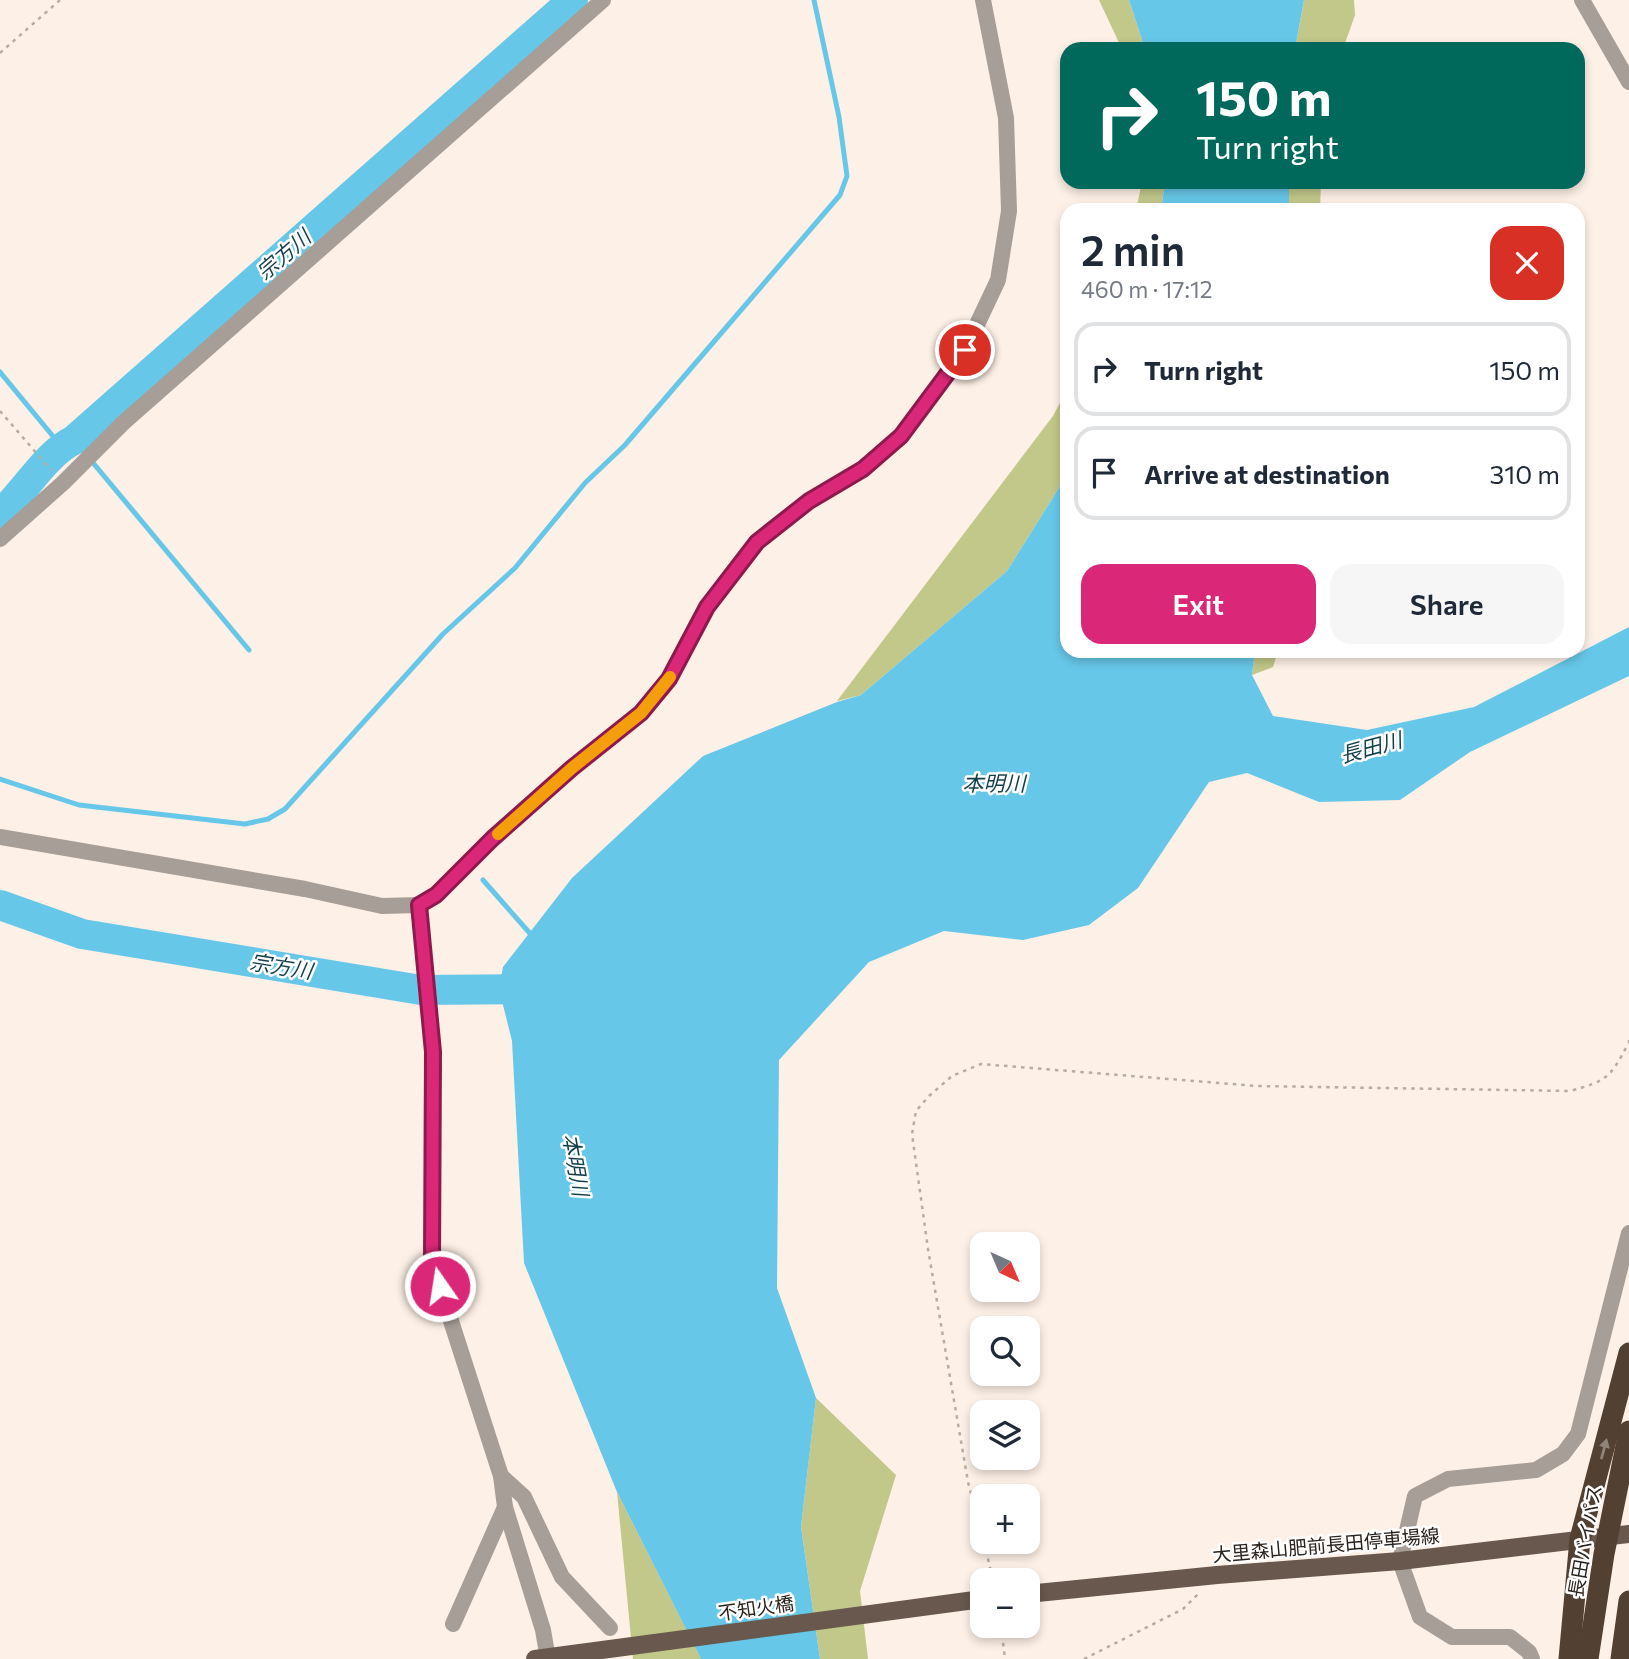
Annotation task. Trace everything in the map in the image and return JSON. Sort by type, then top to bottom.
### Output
[{"type":"highway","points":[[1569,1659],[1580,1539],[1629,1353]]},
{"type":"highway","name":"長田バイパス","points":[[1588,1659],[1612,1601],[1619,1478],[1629,1431]]},
{"type":"highway","name":"長田バイパス","points":[[1602,1659],[1629,1500]]},
{"type":"highway","points":[[1612,1601],[1621,1659]]},
{"type":"main road","name":"大里森山肥前長田停車場線","points":[[1040,1593],[1217,1575],[1400,1561],[1629,1534]]},
{"type":"main road","name":"不知火橋","points":[[535,1659],[970,1602]]},
{"type":"street","points":[[0,539],[123,423],[603,0]]},
{"type":"street","points":[[0,837],[306,889],[383,906],[419,905],[436,895],[492,839],[572,768],[641,713],[669,679],[707,607],[757,542],[809,501],[863,469],[901,436],[965,350],[998,280],[1009,211],[1006,118],[984,0]]},
{"type":"street","points":[[1582,0],[1629,82]]},
{"type":"street","points":[[419,905],[433,1052],[432,1262],[501,1476],[505,1507],[543,1630],[548,1659]]},
{"type":"street","points":[[1532,1659],[1530,1652],[1510,1637],[1452,1637],[1420,1617],[1400,1561],[1415,1496],[1448,1479],[1536,1470],[1563,1454],[1578,1434],[1629,1233]]},
{"type":"street","points":[[501,1476],[524,1497],[562,1577],[610,1628]]},
{"type":"street","points":[[453,1624],[505,1507]]},
{"type":"path","points":[[0,53],[60,0]]},
{"type":"path","points":[[0,411],[63,482]]},
{"type":"path","points":[[970,1490],[928,1249],[912,1134],[916,1111],[952,1076],[981,1064],[1257,1086],[1570,1091],[1600,1083],[1614,1070],[1629,1043]]},
{"type":"path","points":[[1084,1659],[1183,1609],[1217,1575]]},
{"type":"path","points":[[1002,1638],[1005,1659]]},
{"type":"green space","points":[[1099,0],[1129,0],[1143,42],[1119,42]]},
{"type":"green space","points":[[1304,0],[1354,0],[1355,15],[1345,42],[1296,42]]},
{"type":"green space","points":[[1140,189],[1164,189],[1162,203],[1138,203]]},
{"type":"green space","points":[[1289,189],[1321,189],[1320,203],[1289,203]]},
{"type":"green space","points":[[1060,402],[1060,486],[1007,571],[861,695],[837,701],[1053,416]]},
{"type":"green space","points":[[1254,658],[1276,658],[1273,667],[1252,675]]},
{"type":"green space","points":[[816,1398],[896,1475],[860,1591],[868,1659],[820,1659],[801,1527]]},
{"type":"green space","points":[[617,1492],[701,1659],[633,1659]]},
{"type":"water","points":[[1129,0],[1304,0],[1296,42],[1143,42]]},
{"type":"water","points":[[1164,189],[1289,189],[1289,203],[1162,203]]},
{"type":"water","name":"本明川","points":[[1060,486],[1060,658],[1254,658],[1252,675],[1273,716],[1367,730],[1474,707],[1569,658],[1585,658],[1585,650],[1629,627],[1629,676],[1470,752],[1400,800],[1319,802],[1247,773],[1209,782],[1138,888],[1089,925],[1023,940],[944,931],[869,962],[779,1060],[777,1288],[816,1398],[801,1527],[820,1659],[701,1659],[617,1492],[524,1263],[512,1041],[499,989],[503,967],[572,878],[703,756],[837,702],[861,695],[1007,571]]},
{"type":"waterway","name":"宗方川","points":[[0,514],[54,454],[74,440],[573,0]]},
{"type":"waterway","points":[[0,779],[79,805],[245,824],[268,819],[285,809],[443,634],[515,568],[585,483],[625,445],[840,195],[847,176],[839,117],[814,0]]},
{"type":"waterway","points":[[0,372],[61,446]]},
{"type":"waterway","points":[[74,440],[249,650]]},
{"type":"waterway","points":[[483,880],[534,938]]},
{"type":"waterway","name":"宗方川","points":[[0,905],[82,934],[421,990],[539,989]]},
{"type":"slow traffic","points":[[498,834],[572,768],[641,713],[670,677]]},
{"type":"route","points":[[440,1286],[432,1262],[433,1052],[419,905],[436,895],[492,839],[572,768],[641,713],[669,679],[707,607],[757,542],[809,501],[863,469],[901,436],[965,350]]},
{"type":"water label","name":"長田川","points":[[1371,748]]}]
